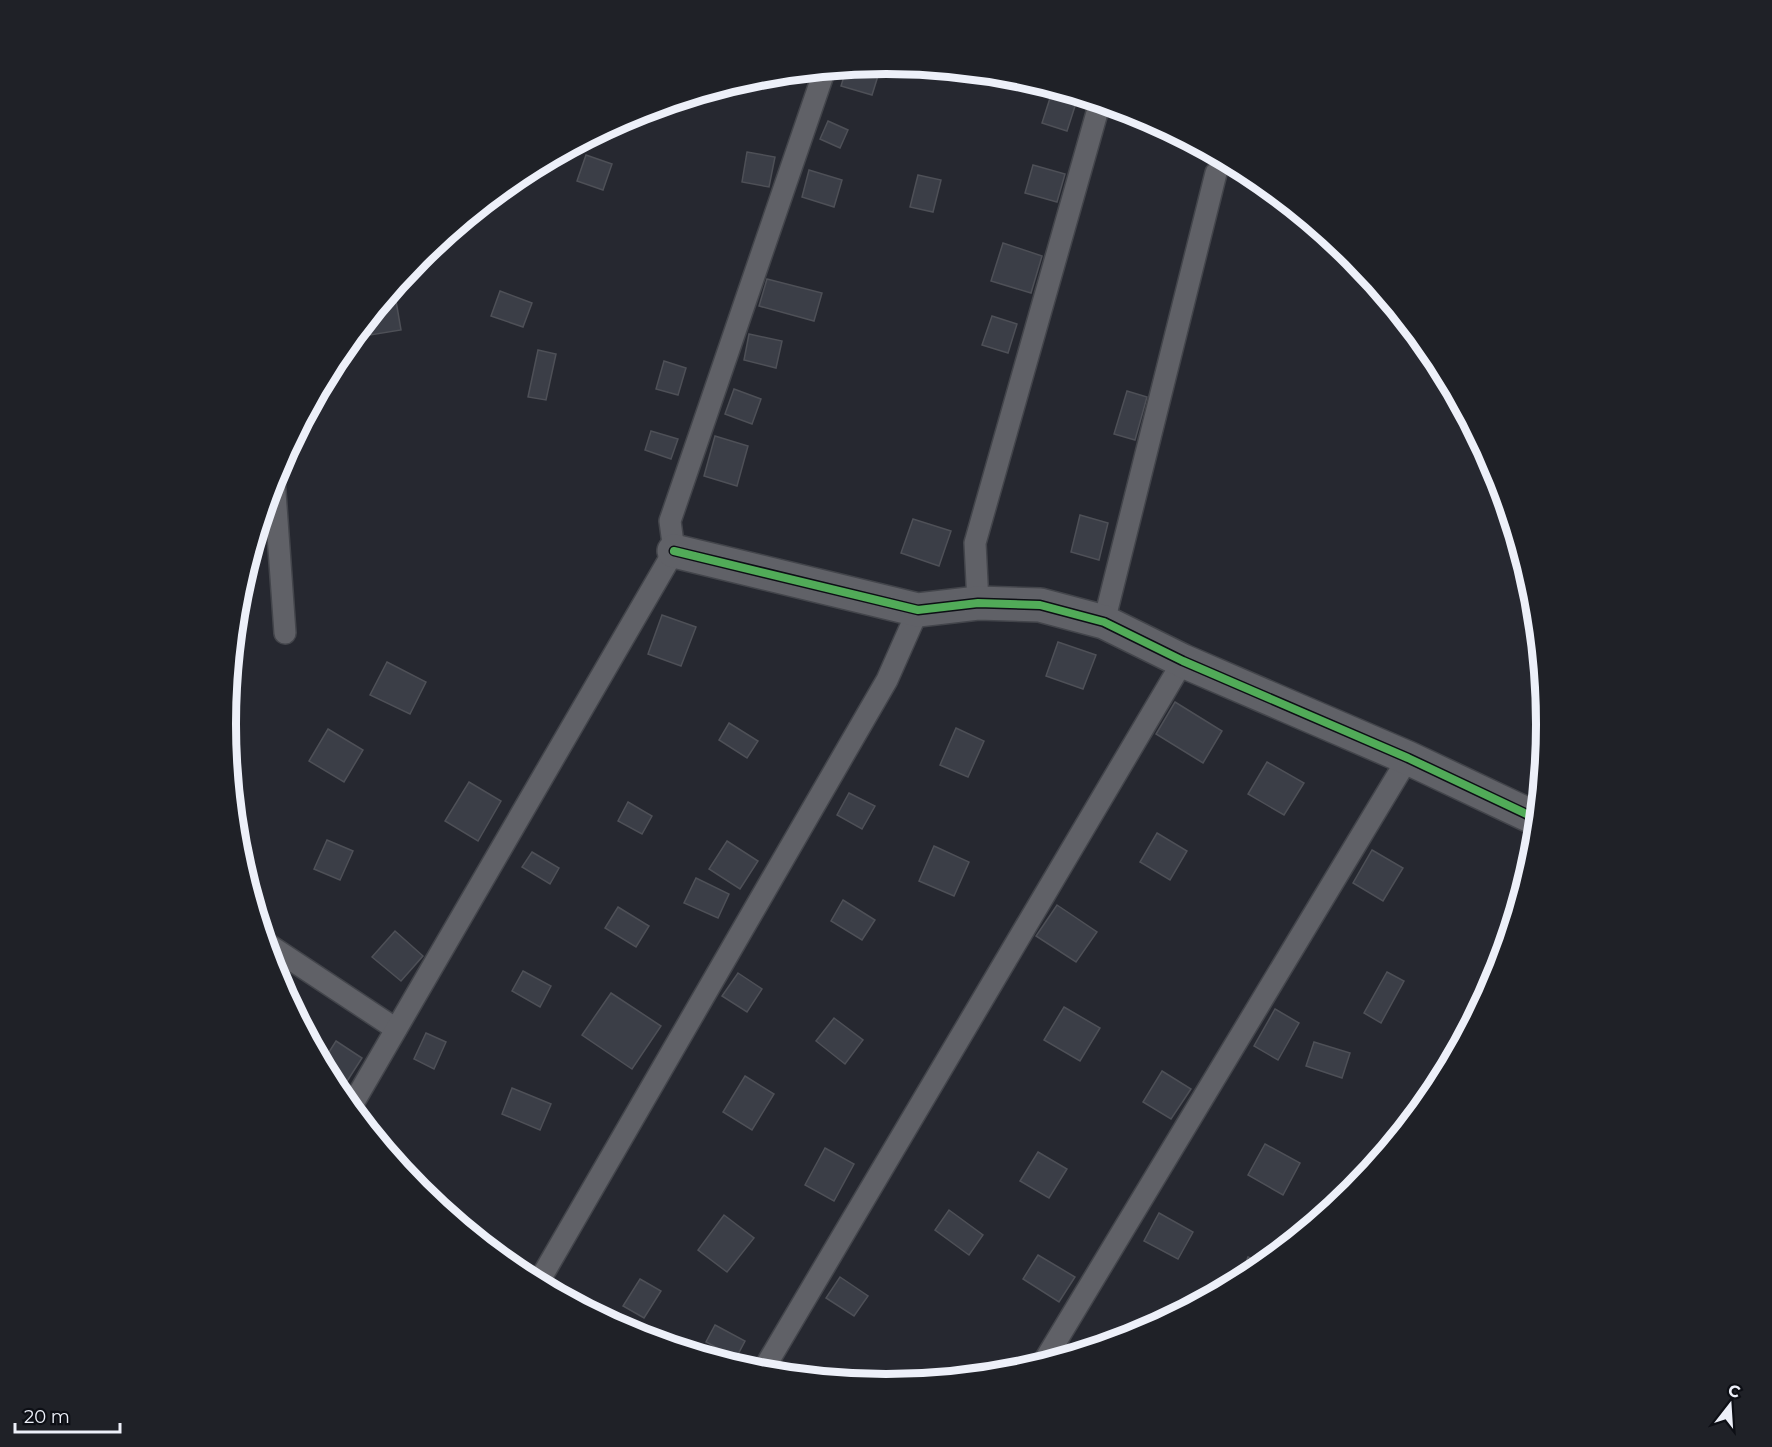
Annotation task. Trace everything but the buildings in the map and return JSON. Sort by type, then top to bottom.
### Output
[{"type":"street","points":[[674,551],[918,610],[978,603],[1040,605],[1104,622],[1183,661],[1408,758],[1529,815]]},
{"type":"lane","points":[[356,1099],[674,551],[670,521],[822,77]]},
{"type":"lane","points":[[978,603],[975,543],[1098,109]]},
{"type":"lane","points":[[1104,622],[1216,173]]},
{"type":"lane","points":[[276,500],[285,633]]},
{"type":"lane","points":[[543,1275],[887,680],[918,610]]},
{"type":"lane","points":[[768,1362],[1183,661]]},
{"type":"lane","points":[[1050,1352],[1408,758]]},
{"type":"lane","points":[[276,949],[396,1029]]},
{"type":"cycle path","points":[[674,551],[918,610],[978,603],[1040,605],[1104,622],[1183,661],[1408,758],[1529,815]]}]
